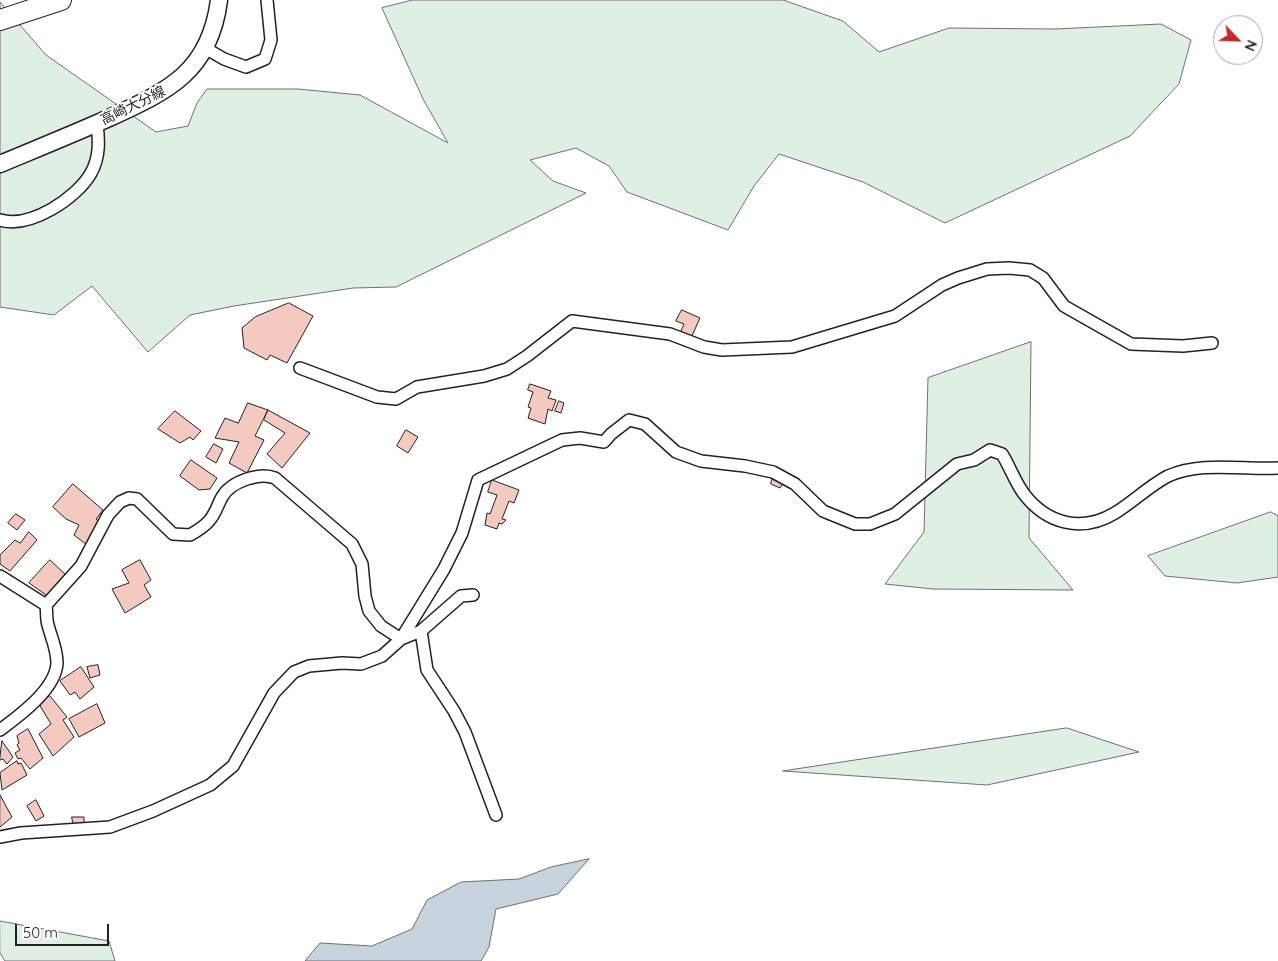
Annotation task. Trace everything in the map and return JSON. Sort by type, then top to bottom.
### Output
[{"type":"highway","points":[[0,20],[61,0]]},
{"type":"main road","name":"高崎大分線","points":[[0,164],[97,124],[166,91],[192,68],[205,48],[216,22],[219,0]]},
{"type":"street","points":[[205,48],[224,59],[246,67],[265,59],[271,40],[267,0]]},
{"type":"street","points":[[0,220],[16,222],[39,216],[78,188],[91,173],[96,161],[99,142],[97,124]]},
{"type":"street","points":[[300,368],[377,397],[396,399],[417,388],[484,376],[507,368],[527,356],[572,320],[670,334],[704,347],[722,350],[792,347],[896,316],[942,285],[958,278],[987,269],[1009,268],[1030,270],[1043,278],[1064,306],[1131,344],[1183,346],[1212,343]]},
{"type":"street","points":[[0,837],[21,833],[110,828],[154,811],[210,785],[233,766],[274,693],[294,672],[309,666],[342,663],[361,664],[382,656],[401,639],[444,569],[462,533],[478,480],[562,440],[580,438],[604,442],[629,420],[645,424],[676,452],[701,461],[746,466],[773,472],[795,484],[823,511],[855,524],[870,524],[895,514],[957,464],[974,460],[990,450],[1002,454],[1024,494],[1038,509],[1056,520],[1072,525],[1113,514],[1169,476],[1185,472],[1229,468],[1278,468]]},
{"type":"street","points":[[0,730],[23,713],[46,688],[57,664],[54,642],[47,623],[46,605],[81,566],[108,515],[120,502],[128,498],[137,499],[173,534],[190,535],[208,522],[218,510],[223,496],[231,488],[242,481],[268,475],[275,478],[352,544],[362,564],[365,596],[369,611],[381,626],[401,639]]},
{"type":"street","points":[[0,576],[46,605]]},
{"type":"street","points":[[401,639],[421,631],[461,596],[473,595]]},
{"type":"street","points":[[421,631],[427,670],[454,711],[465,732],[496,815]]},
{"type":"green space","points":[[413,0],[783,0],[843,21],[879,52],[949,28],[1055,29],[1161,24],[1191,40],[1179,84],[1130,136],[945,223],[863,182],[779,154],[754,186],[728,230],[627,192],[609,166],[576,148],[530,160],[553,181],[586,193],[396,287],[353,288],[234,306],[190,315],[148,352],[92,286],[54,315],[0,307],[0,2],[46,55],[156,132],[188,126],[197,103],[207,89],[298,89],[360,95],[448,143],[423,99],[382,8]]},
{"type":"green space","points":[[1031,342],[1029,538],[1073,590],[933,589],[885,584],[924,532],[928,378]]},
{"type":"green space","points":[[1271,512],[1278,516],[1278,577],[1237,583],[1165,576],[1148,556]]},
{"type":"green space","points":[[1067,728],[1139,752],[987,785],[783,771]]},
{"type":"green space","points":[[0,921],[109,941],[115,961],[5,961],[0,953]]},
{"type":"shaded area","points":[[589,859],[558,894],[496,909],[489,947],[481,961],[305,961],[320,943],[372,946],[412,929],[427,900],[461,882],[519,879],[551,867]]},
{"type":"building","points":[[289,303],[313,316],[287,363],[270,355],[267,360],[244,348],[242,328],[255,317]]},
{"type":"building","points":[[682,310],[700,318],[691,338],[680,333],[684,324],[676,321]]},
{"type":"building","points":[[530,384],[551,391],[548,398],[556,400],[552,411],[548,409],[545,424],[528,418],[531,408],[528,407],[533,392],[528,390]]},
{"type":"building","points":[[559,401],[564,403],[561,413],[555,411]]},
{"type":"building","points":[[248,403],[268,410],[255,436],[264,440],[247,473],[229,463],[239,442],[215,438],[225,418],[238,423]]},
{"type":"building","points":[[268,410],[310,433],[282,468],[267,454],[285,433],[264,420]]},
{"type":"building","points":[[175,411],[201,431],[193,440],[190,437],[180,443],[158,429]]},
{"type":"building","points":[[406,430],[418,437],[408,453],[397,446]]},
{"type":"building","points":[[214,444],[223,449],[216,463],[206,457]]},
{"type":"building","points":[[191,460],[217,478],[210,489],[199,490],[180,476]]},
{"type":"building","points":[[773,476],[785,481],[780,488],[771,484]]},
{"type":"building","points":[[492,480],[519,490],[514,503],[509,501],[502,519],[506,520],[502,524],[499,523],[497,529],[485,525],[487,513],[490,514],[497,495],[488,492]]},
{"type":"building","points":[[73,484],[103,510],[96,519],[100,522],[87,545],[74,535],[79,525],[66,519],[53,507]]},
{"type":"building","points":[[16,514],[25,520],[17,530],[8,523]]},
{"type":"building","points":[[29,532],[37,540],[10,571],[0,564],[0,555],[15,540],[20,543]]},
{"type":"building","points":[[50,560],[67,576],[49,597],[29,583]]},
{"type":"building","points":[[140,560],[151,580],[144,585],[151,597],[125,613],[112,589],[129,583],[122,570]]},
{"type":"building","points":[[98,665],[100,675],[90,678],[87,667]]},
{"type":"building","points":[[81,667],[94,687],[80,699],[75,692],[70,695],[60,681]]},
{"type":"building","points":[[50,696],[67,717],[63,720],[74,737],[53,756],[39,734],[51,724],[39,704]]},
{"type":"building","points":[[97,704],[105,723],[79,737],[69,719]]},
{"type":"building","points":[[28,729],[43,758],[30,769],[21,758],[18,759],[15,753],[20,750],[17,745],[19,743],[17,736]]},
{"type":"building","points":[[2,741],[13,757],[7,764],[3,759],[0,760]]},
{"type":"building","points":[[17,761],[18,764],[21,763],[27,775],[2,790],[0,773]]},
{"type":"building","points":[[0,795],[12,817],[0,827]]},
{"type":"building","points":[[36,800],[44,816],[36,821],[27,806]]},
{"type":"building","points":[[72,817],[84,817],[84,827],[74,827]]}]
